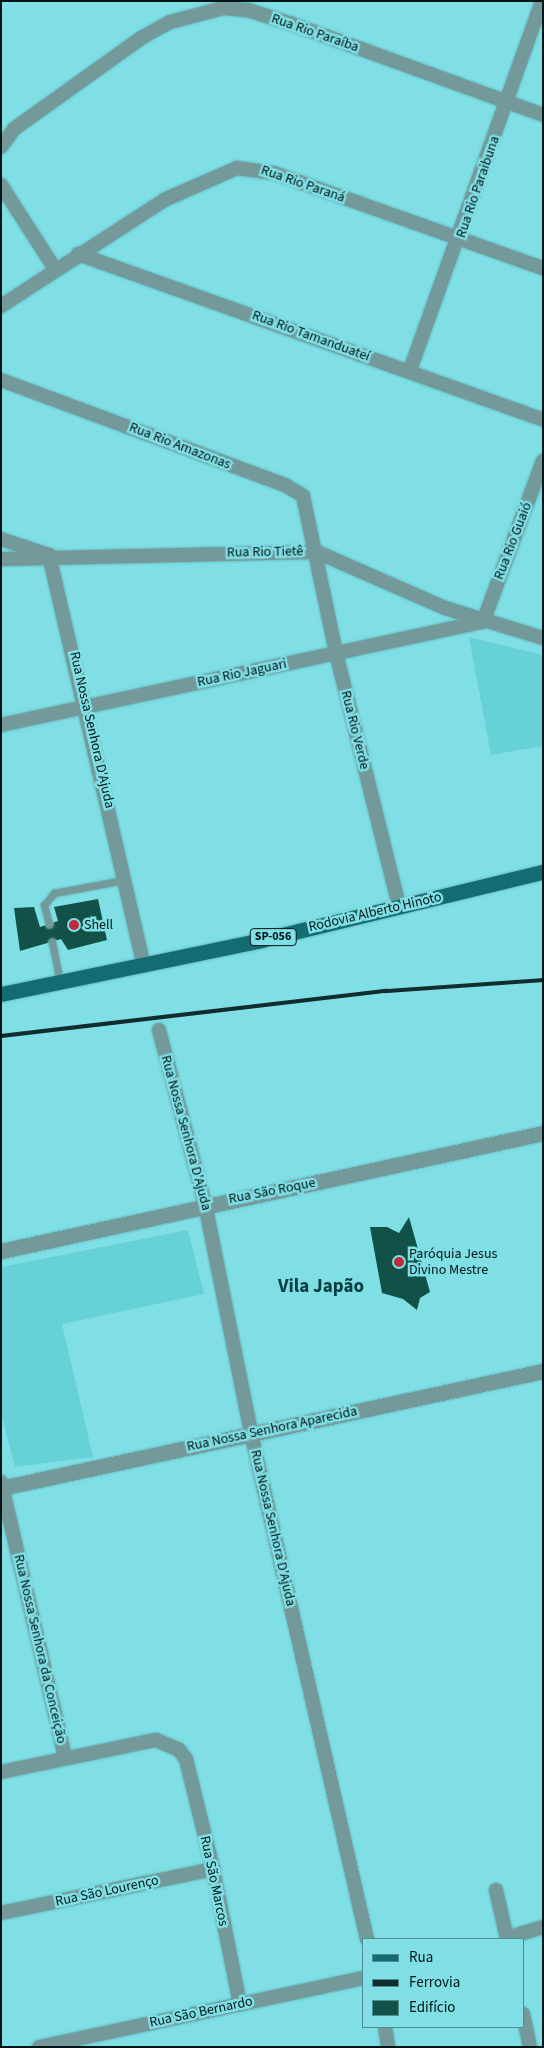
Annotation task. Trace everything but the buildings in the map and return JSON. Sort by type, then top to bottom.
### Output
[{"type":"main road","name":"Rodovia Alberto Hinoto","points":[[1,994],[144,964],[543,872]]},
{"type":"street","name":"Rua Rio Paraibuna","points":[[410,370],[460,239],[542,1]]},
{"type":"street","name":"Rua Rio Paraíba","points":[[1,146],[14,129],[141,38],[170,22],[223,8],[248,10],[292,24],[543,115]]},
{"type":"street","name":"Rua Rio Paraná","points":[[1,306],[78,254],[172,196],[237,168],[274,172],[543,268]]},
{"type":"street","points":[[1,185],[55,269]]},
{"type":"street","name":"Rua Rio Tamanduateí","points":[[78,254],[410,370],[543,420]]},
{"type":"street","name":"Rua Rio Amazonas","points":[[1,380],[285,485],[308,503],[317,552]]},
{"type":"street","name":"Rua Rio Guaió","points":[[482,622],[543,461]]},
{"type":"street","points":[[1,539],[49,555]]},
{"type":"street","name":"Rua Rio Tietê","points":[[1,559],[49,555],[317,552],[482,622],[543,638]]},
{"type":"street","name":"Rua Rio Verde","points":[[317,552],[336,653],[399,906]]},
{"type":"street","name":"Rua Nossa Senhora D'Ajuda","points":[[49,555],[88,706],[124,880],[144,964]]},
{"type":"street","name":"Rua Rio Jaguari","points":[[1,725],[482,622]]},
{"type":"street","name":"Rua Nossa Senhora D'Ajuda","points":[[159,1030],[205,1204],[251,1433],[367,1938]]},
{"type":"street","name":"Rua São Roque","points":[[1,1251],[205,1204],[543,1134]]},
{"type":"street","name":"Rua Nossa Senhora Aparecida","points":[[2,1486],[543,1371]]},
{"type":"street","name":"Rua Nossa Senhora da Conceição","points":[[2,1486],[65,1758]]},
{"type":"street","name":"Rua São Marcos","points":[[65,1758],[156,1740],[170,1744],[186,1759],[213,1869],[240,2004]]},
{"type":"street","points":[[1,1772],[65,1758]]},
{"type":"street","name":"Rua São Lourenço","points":[[1,1913],[213,1869]]},
{"type":"street","points":[[496,1890],[507,1938],[543,1927]]},
{"type":"street","name":"Rua São Bernardo","points":[[39,2047],[362,1978]]},
{"type":"street","points":[[524,2019],[530,2047]]},
{"type":"street","points":[[385,2028],[388,2047]]},
{"type":"lane","points":[[49,924],[44,905],[54,893],[124,880]]},
{"type":"lane","points":[[52,942],[60,982]]},
{"type":"shaded area","points":[[469,637],[543,655],[543,746],[491,755]]},
{"type":"shaded area","points":[[188,1230],[204,1294],[62,1324],[93,1457],[15,1467],[1,1413],[1,1267]]},
{"type":"railway","points":[[1,1036],[386,991],[543,980]]},
{"type":"place","name":"Shell","points":[[74,925]]},
{"type":"place","name":"Paróquia Jesus Divino Mestre","points":[[399,1262]]},
{"type":"district","name":"Vila Japão","points":[[321,1287]]}]
